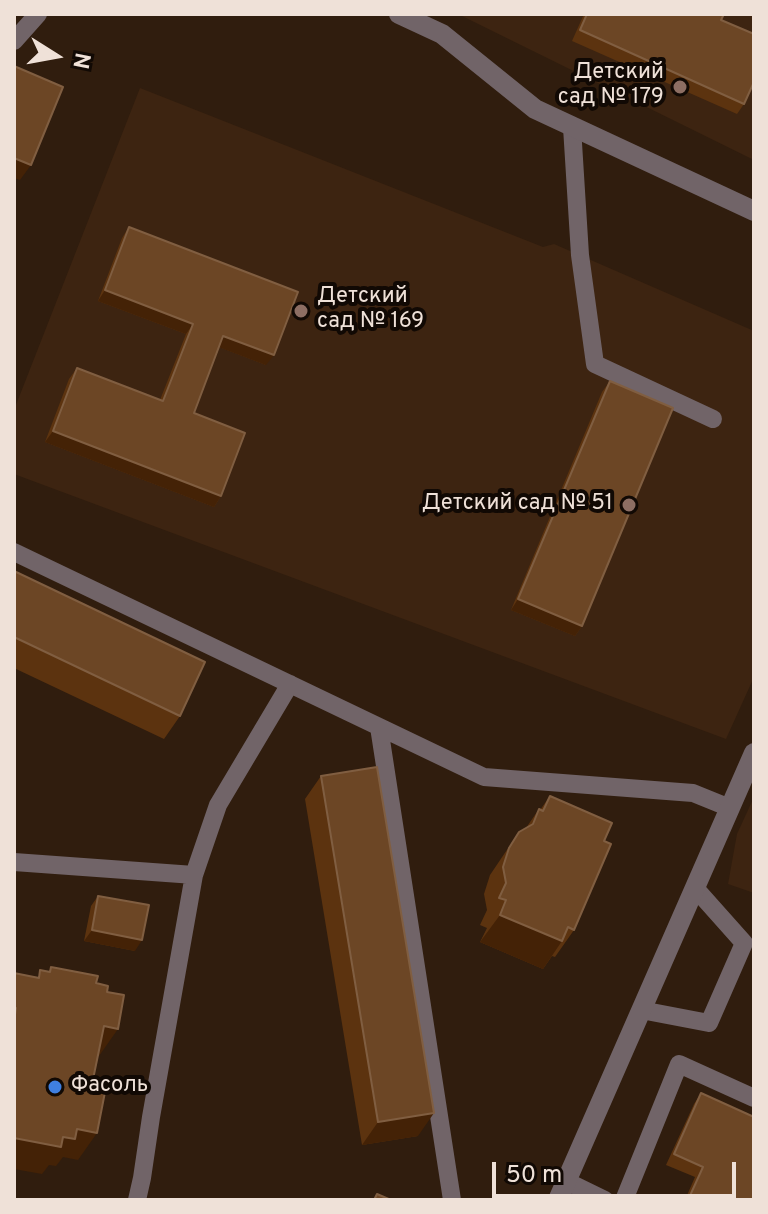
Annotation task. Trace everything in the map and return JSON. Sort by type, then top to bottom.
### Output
[{"type":"street","points":[[399,14],[442,34],[535,109],[754,211]]},
{"type":"street","points":[[562,1190],[754,753]]},
{"type":"lane","points":[[14,41],[38,14]]},
{"type":"lane","points":[[572,127],[580,255],[595,364],[713,419]]},
{"type":"lane","points":[[14,552],[484,777],[693,793],[730,808]]},
{"type":"lane","points":[[137,1200],[194,875],[218,805],[290,684]]},
{"type":"lane","points":[[379,727],[452,1200]]},
{"type":"lane","points":[[14,862],[194,875]]},
{"type":"lane","points":[[641,1010],[709,1023],[744,943],[695,888]]},
{"type":"lane","points":[[624,1200],[679,1064],[754,1098]]},
{"type":"lane","points":[[562,1190],[605,1200]]},
{"type":"shaded area","name":"Детский сад № 179","points":[[458,14],[754,14],[754,160]]},
{"type":"shaded area","name":"Детский сад № 169","points":[[140,88],[543,247],[554,244],[754,331],[754,677],[726,739],[14,474],[14,410]]},
{"type":"shaded area","points":[[754,797],[754,893],[728,884],[737,834]]},
{"type":"building","points":[[587,14],[724,14],[721,20],[754,34],[754,82],[744,104],[580,30]]},
{"type":"building","points":[[14,66],[63,87],[31,165],[14,158]]},
{"type":"building","points":[[129,227],[298,292],[274,355],[223,336],[194,413],[245,433],[221,496],[53,431],[77,368],[163,401],[193,324],[105,290]]},
{"type":"building","points":[[610,381],[673,408],[582,626],[518,599]]},
{"type":"building","points":[[14,571],[205,662],[180,716],[14,637]]},
{"type":"building","points":[[377,767],[434,1113],[378,1122],[321,776]]},
{"type":"building","points":[[550,796],[612,823],[604,841],[611,844],[574,930],[568,927],[562,941],[500,915],[506,900],[499,898],[506,883],[503,867],[509,848],[519,832],[533,824],[539,809],[543,811]]},
{"type":"building","points":[[98,896],[149,905],[142,940],[92,930]]},
{"type":"building","points":[[51,967],[98,976],[96,983],[108,986],[107,992],[124,995],[118,1029],[104,1026],[91,1089],[105,1092],[97,1133],[77,1129],[75,1139],[63,1137],[61,1147],[14,1138],[14,973],[39,978],[40,970],[50,972]]},
{"type":"building","points":[[701,1093],[754,1117],[754,1200],[688,1200],[703,1167],[674,1154]]},
{"type":"building","points":[[377,1194],[391,1200],[374,1200]]},
{"type":"place","name":"Детский сад № 179","points":[[680,87]]},
{"type":"place","name":"Детский сад № 169","points":[[301,311]]},
{"type":"place","name":"Детский сад № 51","points":[[629,505]]},
{"type":"place","name":"Фасоль","points":[[55,1087]]}]
